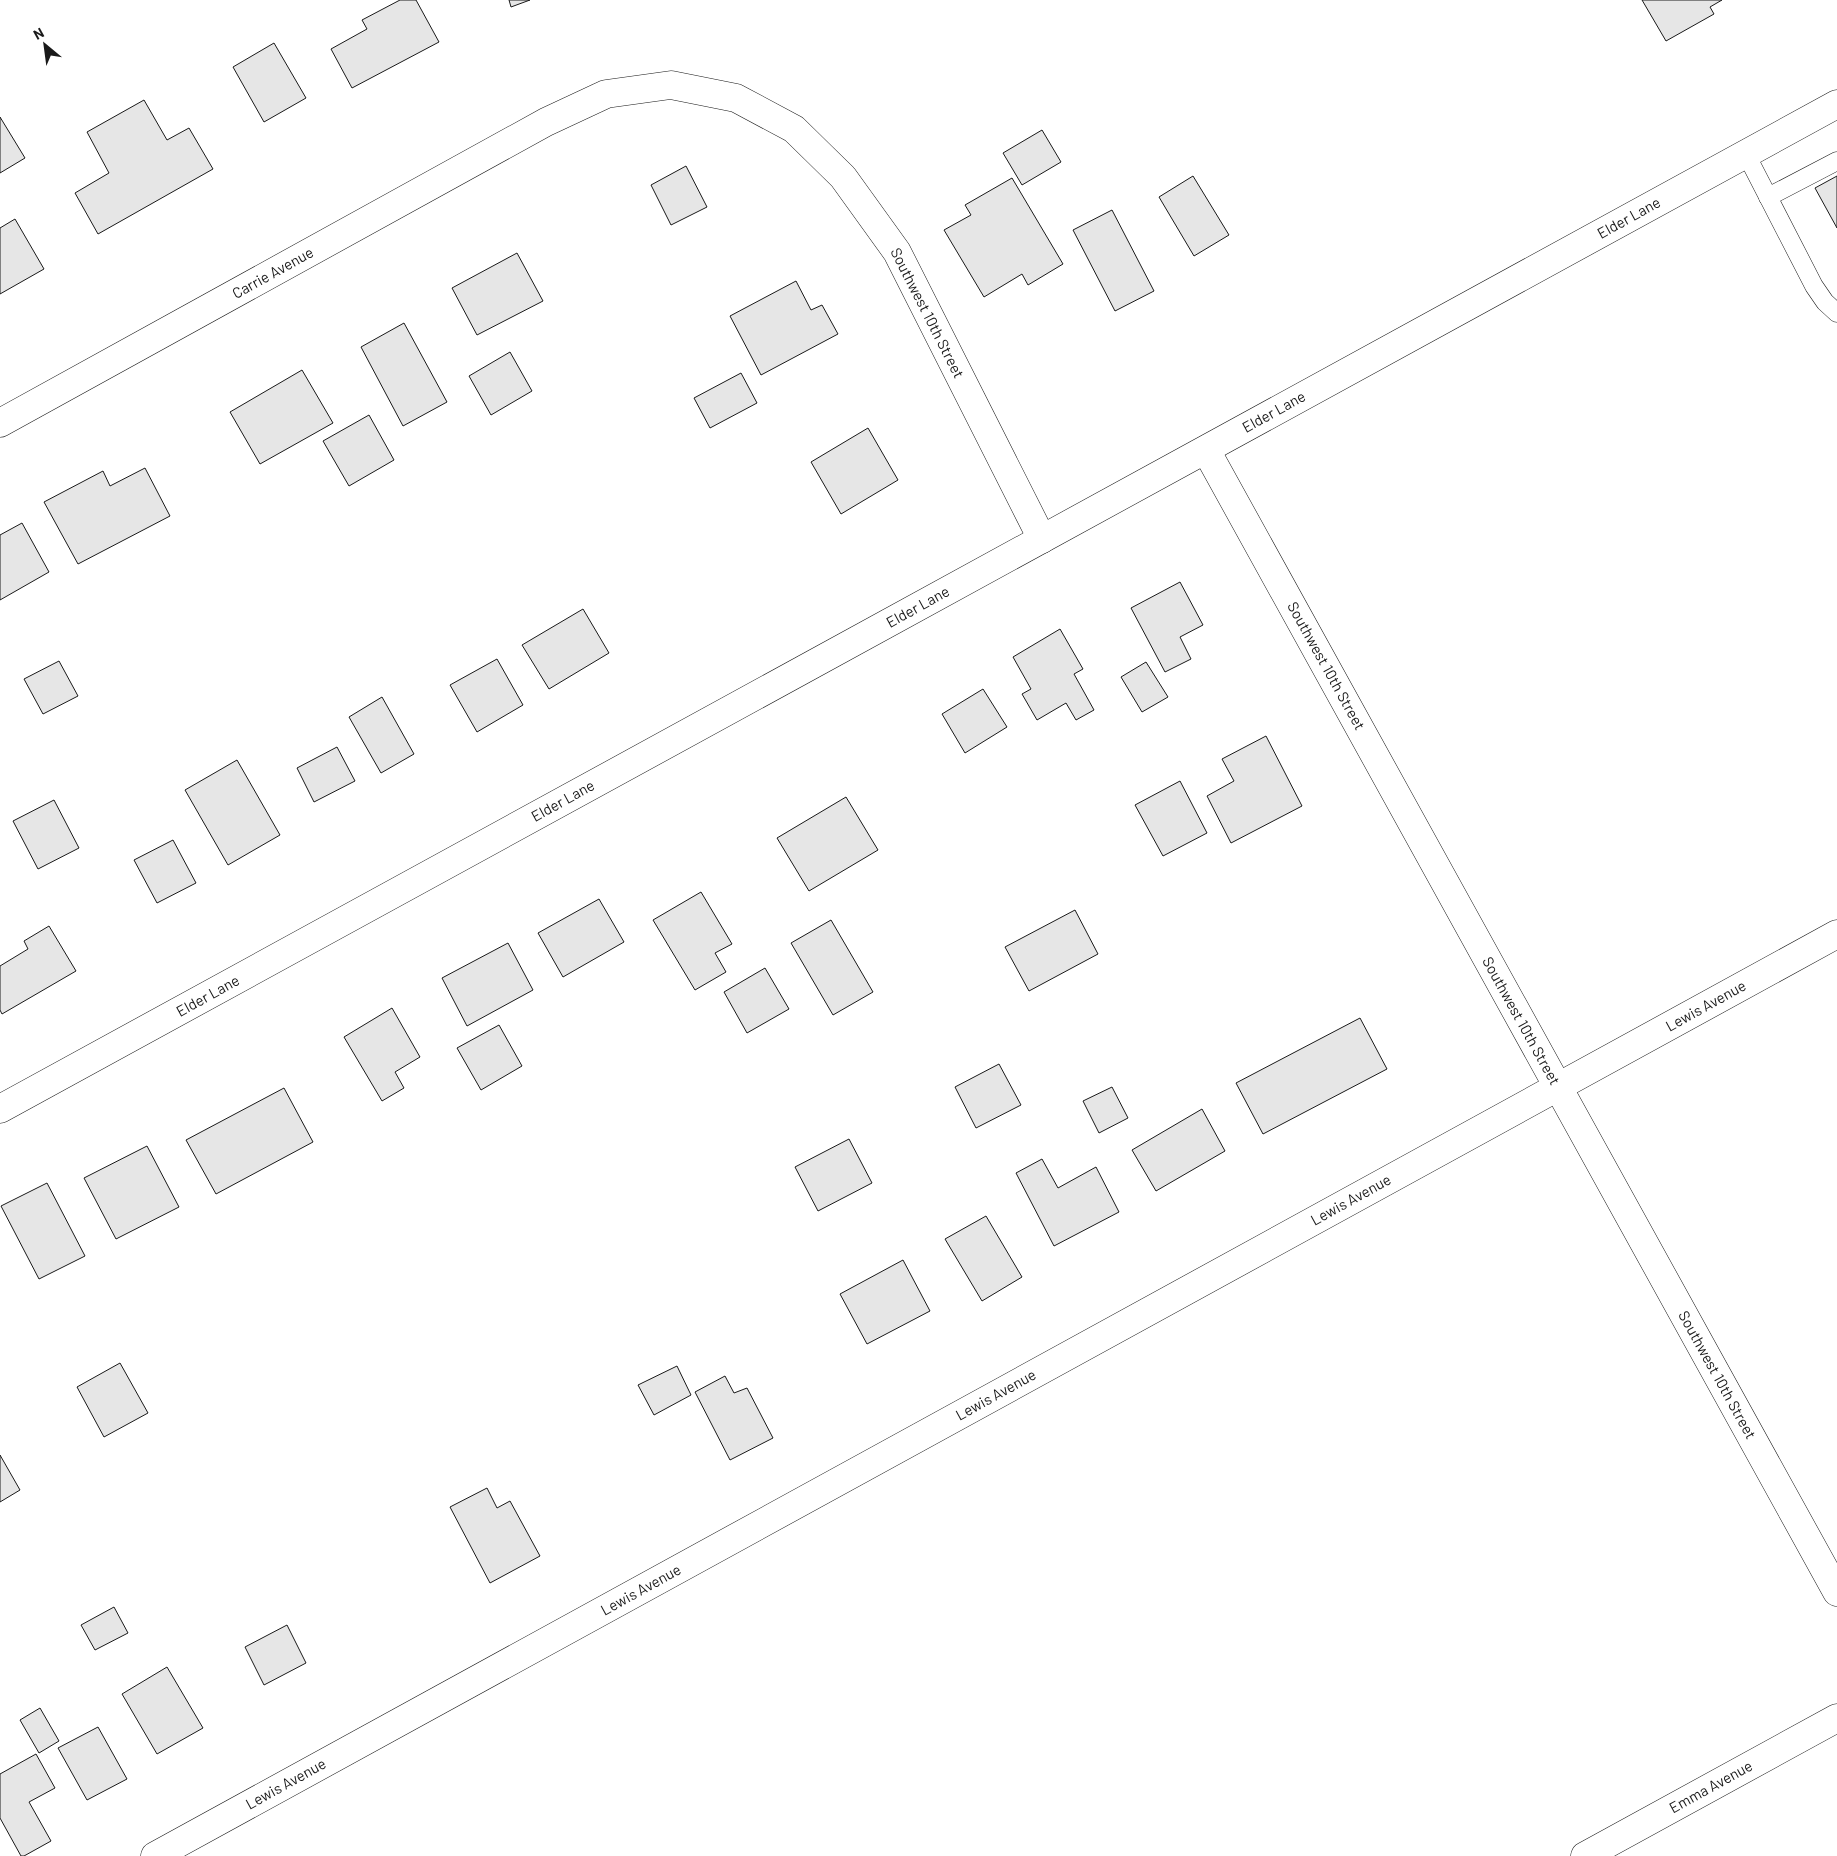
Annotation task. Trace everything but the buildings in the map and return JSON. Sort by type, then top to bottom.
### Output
[{"type":"street","name":"Southwest 10th Street","points":[[546,122],[606,94],[671,85],[736,98],[794,129],[843,177],[897,252],[1042,539]]},
{"type":"street","name":"Elder Lane","points":[[0,1110],[1837,104]]},
{"type":"street","name":"Carrie Avenue","points":[[0,423],[546,122]]},
{"type":"street","name":"Southwest 10th Street","points":[[1206,450],[1837,1592]]},
{"type":"street","name":"Lewis Avenue","points":[[155,1856],[1837,934]]},
{"type":"street","name":"Emma Avenue","points":[[1585,1856],[1837,1718]]},
{"type":"lane","points":[[1746,154],[1814,286],[1825,302],[1837,313]]},
{"type":"lane","points":[[1768,197],[1837,161]]}]
